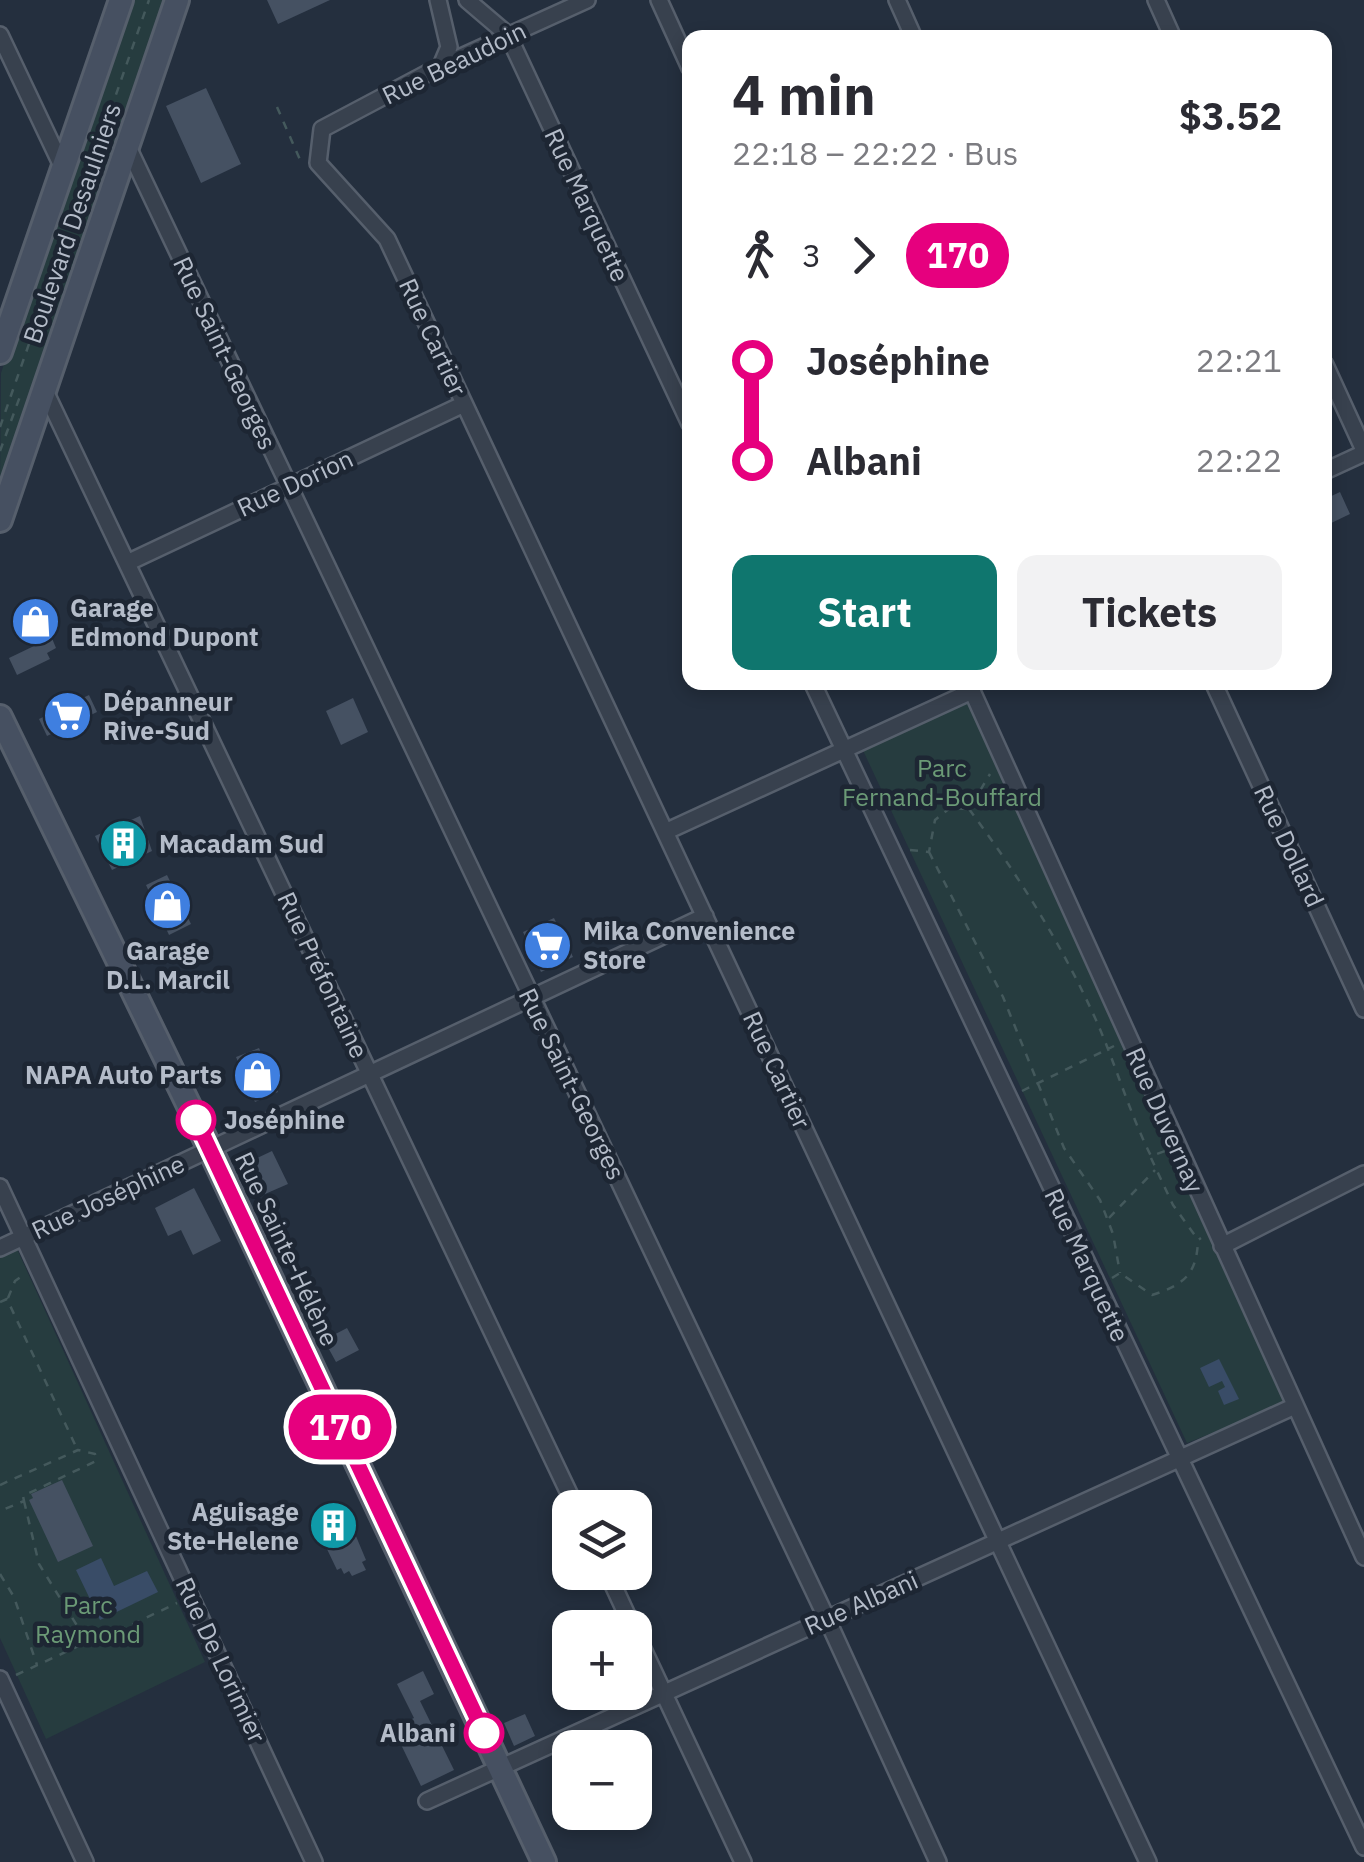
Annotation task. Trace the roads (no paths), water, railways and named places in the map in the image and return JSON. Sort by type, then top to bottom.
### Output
[{"type":"street","name":"Boulevard Desaulniers","points":[[0,352],[121,0]]},
{"type":"street","name":"Boulevard Desaulniers","points":[[0,520],[177,0]]},
{"type":"street","points":[[438,0],[449,47],[441,66]]},
{"type":"street","name":"Rue Marquette","points":[[467,0],[508,35],[682,407]]},
{"type":"street","name":"Rue Beaudoin","points":[[318,163],[322,129],[441,66],[587,0]]},
{"type":"street","points":[[660,0],[682,50]]},
{"type":"street","points":[[897,0],[910,30]]},
{"type":"street","points":[[1156,0],[1169,30]]},
{"type":"street","points":[[0,34],[64,168]]},
{"type":"street","name":"Rue Saint-Georges","points":[[127,145],[827,1618],[938,1862]]},
{"type":"street","name":"Rue Cartier","points":[[318,163],[387,239],[1148,1862]]},
{"type":"street","points":[[1332,381],[1364,451],[1332,467]]},
{"type":"street","name":"Rue Préfontaine","points":[[44,389],[567,1490]]},
{"type":"street","name":"Rue Dorion","points":[[127,563],[464,404]]},
{"type":"street","name":"Rue Marquette","points":[[816,690],[1364,1847]]},
{"type":"street","points":[[665,832],[964,690]]},
{"type":"street","name":"Rue Duvernay","points":[[971,690],[1364,1557]]},
{"type":"street","name":"Rue Dollard","points":[[1217,690],[1364,1008]]},
{"type":"street","name":"Rue Sainte-Hélène","points":[[0,717],[210,1149],[544,1862]]},
{"type":"street","name":"Rue Joséphine","points":[[0,1248],[704,916]]},
{"type":"street","points":[[1222,1246],[1364,1174]]},
{"type":"street","name":"Rue De Lorimier","points":[[0,1187],[314,1862]]},
{"type":"street","name":"Rue Albani","points":[[426,1800],[1295,1406]]},
{"type":"street","points":[[652,1668],[744,1862]]},
{"type":"street","points":[[2,1686],[84,1862]]},
{"type":"water","points":[[1219,1359],[1239,1399],[1224,1405],[1218,1391],[1225,1387],[1222,1381],[1209,1387],[1200,1368]]},
{"type":"water","points":[[101,1558],[114,1586],[147,1571],[158,1592],[100,1620],[76,1570]]},
{"type":"place","name":"Garage Edmond Dupont","points":[[35,622]]},
{"type":"place","name":"Dépanneur Rive-Sud","points":[[68,716]]},
{"type":"place","name":"Macadam Sud","points":[[124,844]]},
{"type":"place","name":"Garage D.L. Marcil","points":[[168,905]]},
{"type":"place","name":"Mika Convenience Store","points":[[548,945]]},
{"type":"place","name":"NAPA Auto Parts","points":[[257,1075]]},
{"type":"place","name":"Joséphine","points":[[196,1120]]},
{"type":"place","name":"Aguisage Ste-Helene","points":[[334,1526]]},
{"type":"place","name":"Albani","points":[[484,1733]]},
{"type":"park label","name":"Parc Fernand-Bouffard","points":[[942,782]]},
{"type":"park label","name":"Parc Raymond","points":[[88,1620]]}]
